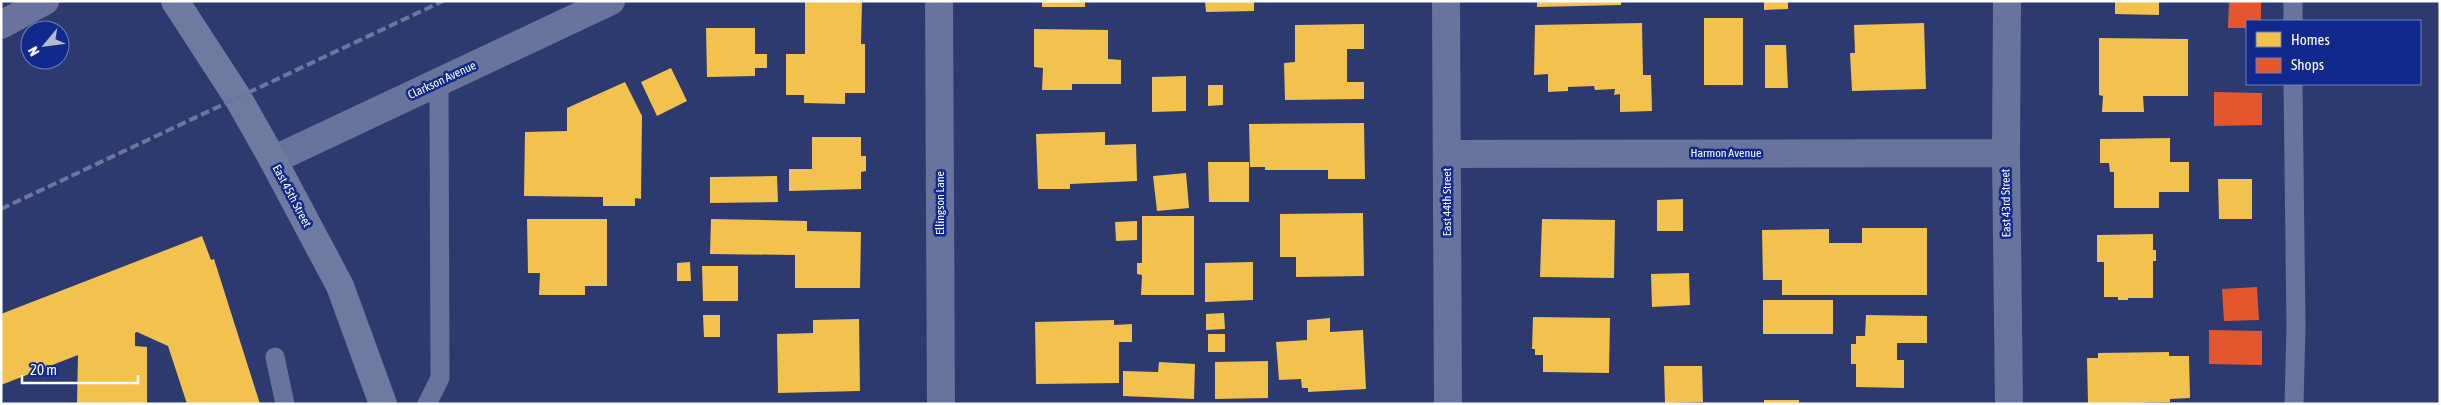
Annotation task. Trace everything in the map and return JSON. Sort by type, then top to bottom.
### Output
[{"type":"main road","points":[[1,25],[45,1]]},
{"type":"main road","name":"East 45th Street","points":[[175,1],[238,98],[340,286],[383,404]]},
{"type":"street","name":"Clarkson Avenue","points":[[273,160],[611,1]]},
{"type":"street","name":"Ellingson Lane","points":[[939,1],[941,404]]},
{"type":"street","name":"East 44th Street","points":[[1446,1],[1448,404]]},
{"type":"street","name":"East 43rd Street","points":[[2007,1],[2006,153],[2009,404]]},
{"type":"street","name":"Harmon Avenue","points":[[1447,154],[2006,153]]},
{"type":"lane","points":[[2293,1],[2293,20]]},
{"type":"lane","points":[[427,404],[440,378],[439,82]]},
{"type":"lane","points":[[2293,85],[2296,326],[2294,404]]},
{"type":"lane","points":[[275,357],[285,404]]},
{"type":"building: Homes","points":[[805,1],[862,1],[861,44],[865,44],[865,93],[845,93],[845,104],[804,103],[804,95],[786,95],[786,54],[805,54]]},
{"type":"building: Homes","points":[[1042,1],[1085,1],[1085,7],[1042,7]]},
{"type":"building: Homes","points":[[1205,1],[1254,1],[1254,11],[1206,12]]},
{"type":"building: Homes","points":[[1537,1],[1621,1],[1621,5],[1537,7]]},
{"type":"building: Homes","points":[[1764,1],[1788,1],[1788,9],[1764,10]]},
{"type":"building: Homes","points":[[2115,1],[2159,1],[2159,15],[2115,14]]},
{"type":"building: Homes","points":[[1704,18],[1743,18],[1743,85],[1704,85]]},
{"type":"building: Homes","points":[[1642,23],[1643,75],[1651,75],[1652,111],[1620,112],[1620,94],[1614,95],[1615,89],[1595,90],[1594,86],[1568,87],[1568,91],[1548,92],[1548,74],[1534,75],[1535,25]]},
{"type":"building: Homes","points":[[1924,23],[1926,89],[1852,91],[1850,53],[1855,53],[1854,25]]},
{"type":"building: Homes","points":[[1364,24],[1364,49],[1347,49],[1347,82],[1364,82],[1364,99],[1285,100],[1284,63],[1295,62],[1295,25]]},
{"type":"building: Homes","points":[[706,28],[755,28],[755,54],[767,54],[767,68],[755,68],[755,76],[707,77]]},
{"type":"building: Homes","points":[[1034,29],[1108,30],[1108,59],[1121,60],[1121,84],[1072,84],[1072,90],[1042,90],[1043,68],[1034,67]]},
{"type":"building: Homes","points":[[2099,38],[2188,39],[2188,96],[2143,96],[2144,112],[2102,112],[2103,96],[2099,95]]},
{"type":"building: Homes","points":[[1765,45],[1786,45],[1788,88],[1765,88]]},
{"type":"building: Homes","points":[[671,68],[687,101],[657,116],[641,82]]},
{"type":"building: Homes","points":[[1186,76],[1186,111],[1152,112],[1152,77]]},
{"type":"building: Homes","points":[[625,82],[642,116],[641,199],[635,198],[635,206],[603,206],[603,197],[524,196],[525,132],[567,131],[567,108]]},
{"type":"building: Homes","points":[[1208,85],[1223,85],[1223,105],[1208,106]]},
{"type":"building: Homes","points":[[1364,123],[1365,179],[1328,179],[1328,170],[1265,170],[1265,167],[1250,167],[1249,124]]},
{"type":"building: Homes","points":[[1105,132],[1105,145],[1136,144],[1137,181],[1070,184],[1070,189],[1038,189],[1036,134]]},
{"type":"building: Homes","points":[[812,137],[861,137],[861,156],[866,156],[866,171],[861,172],[861,189],[789,191],[789,169],[812,169]]},
{"type":"building: Homes","points":[[2170,138],[2170,162],[2189,162],[2189,192],[2159,192],[2159,208],[2114,208],[2114,172],[2110,172],[2109,163],[2100,163],[2100,139]]},
{"type":"building: Homes","points":[[1208,162],[1249,162],[1249,202],[1209,202]]},
{"type":"building: Homes","points":[[1186,173],[1189,208],[1157,211],[1153,176]]},
{"type":"building: Homes","points":[[777,176],[778,202],[710,203],[710,177]]},
{"type":"building: Homes","points":[[2218,179],[2252,179],[2252,219],[2219,219]]},
{"type":"building: Homes","points":[[1683,199],[1683,231],[1657,231],[1657,200]]},
{"type":"building: Homes","points":[[1363,213],[1364,276],[1296,277],[1296,257],[1280,257],[1280,214]]},
{"type":"building: Homes","points":[[1142,216],[1194,216],[1194,295],[1141,295],[1142,275],[1137,274],[1137,263],[1142,263]]},
{"type":"building: Homes","points":[[527,219],[607,219],[607,286],[585,286],[585,295],[539,295],[540,273],[528,273]]},
{"type":"building: Homes","points":[[711,219],[807,221],[807,231],[861,232],[860,288],[795,288],[795,255],[710,254]]},
{"type":"building: Homes","points":[[1542,219],[1615,220],[1614,278],[1540,277]]},
{"type":"building: Homes","points":[[1137,221],[1137,240],[1116,241],[1115,222]]},
{"type":"building: Homes","points":[[1862,228],[1927,228],[1927,295],[1782,295],[1782,280],[1763,280],[1762,230],[1829,229],[1829,243],[1862,243]]},
{"type":"building: Homes","points":[[2153,234],[2153,250],[2156,250],[2156,261],[2153,261],[2153,298],[2118,300],[2118,297],[2104,297],[2104,262],[2097,262],[2097,235]]},
{"type":"building: Homes","points":[[202,236],[211,260],[214,259],[260,404],[187,404],[168,346],[137,332],[135,333],[135,346],[147,347],[147,404],[77,404],[78,355],[1,385],[1,314]]},
{"type":"building: Homes","points":[[690,262],[691,281],[677,281],[677,263]]},
{"type":"building: Homes","points":[[1253,262],[1253,300],[1205,302],[1205,263]]},
{"type":"building: Homes","points":[[702,266],[738,266],[738,301],[703,301]]},
{"type":"building: Homes","points":[[1689,273],[1690,305],[1652,307],[1651,274]]},
{"type":"building: Homes","points":[[1763,300],[1833,300],[1833,334],[1763,334]]},
{"type":"building: Homes","points":[[1224,313],[1225,329],[1206,330],[1206,314]]},
{"type":"building: Homes","points":[[703,315],[720,315],[720,337],[704,337]]},
{"type":"building: Homes","points":[[1866,315],[1927,316],[1927,343],[1897,343],[1897,360],[1904,360],[1904,388],[1856,387],[1856,364],[1851,364],[1851,344],[1856,344],[1856,336],[1865,336]]},
{"type":"building: Homes","points":[[1533,317],[1610,318],[1609,373],[1543,372],[1543,355],[1535,355],[1535,349],[1532,349]]},
{"type":"building: Homes","points":[[1330,318],[1330,332],[1363,330],[1366,389],[1308,392],[1308,388],[1302,388],[1301,379],[1279,380],[1276,342],[1307,340],[1307,320]]},
{"type":"building: Homes","points":[[859,319],[860,391],[778,393],[777,334],[813,333],[813,320]]},
{"type":"building: Homes","points":[[1114,320],[1114,325],[1132,324],[1132,342],[1119,342],[1119,383],[1036,384],[1035,322]]},
{"type":"building: Homes","points":[[1208,334],[1225,334],[1225,352],[1208,352]]},
{"type":"building: Homes","points":[[2169,352],[2169,356],[2189,356],[2190,398],[2170,399],[2170,402],[2088,404],[2087,358],[2098,358],[2098,353]]},
{"type":"building: Homes","points":[[1268,361],[1268,398],[1215,399],[1215,362]]},
{"type":"building: Homes","points":[[1159,362],[1195,364],[1194,399],[1123,396],[1123,371],[1158,372]]},
{"type":"building: Homes","points":[[1664,366],[1702,366],[1703,402],[1665,403]]},
{"type":"building: Homes","points":[[1764,400],[1799,400],[1799,404],[1764,404]]},
{"type":"building: Shops","points":[[2229,1],[2261,1],[2261,20],[2246,20],[2246,28],[2228,28]]},
{"type":"building: Shops","points":[[2214,92],[2262,93],[2262,125],[2214,126]]},
{"type":"building: Shops","points":[[2257,287],[2259,320],[2224,321],[2222,289]]},
{"type":"building: Shops","points":[[2209,330],[2262,331],[2262,365],[2209,364]]},
{"type":"railway","points":[[1,209],[443,1]]}]
